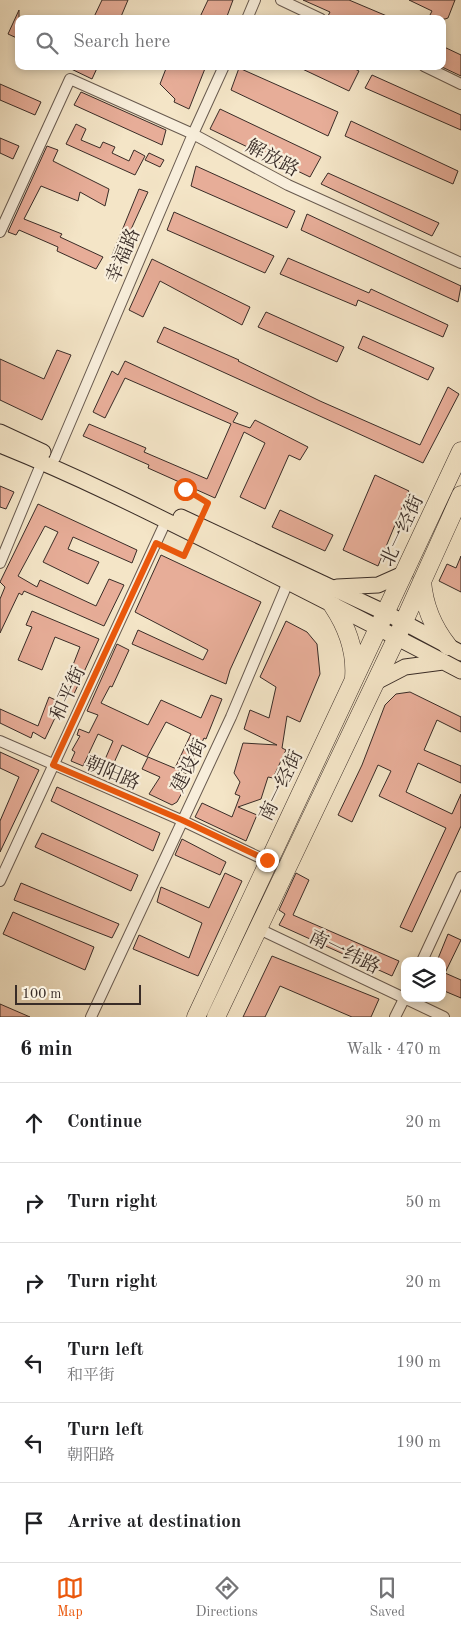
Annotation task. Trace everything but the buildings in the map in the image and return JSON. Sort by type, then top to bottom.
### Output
[{"type":"highway","name":"北一经街","points":[[383,620],[461,450]]},
{"type":"highway","points":[[216,1017],[376,682],[461,495]]},
{"type":"highway","points":[[422,581],[427,612],[436,632],[451,654]]},
{"type":"highway","points":[[333,606],[340,616],[351,646],[353,682]]},
{"type":"highway","name":"南一经街","points":[[196,1017],[267,860],[383,620]]},
{"type":"main road","points":[[0,432],[49,460],[333,606],[383,620]]},
{"type":"main road","points":[[0,445],[49,460],[331,587],[400,630],[451,654],[461,671]]},
{"type":"main road","points":[[331,587],[378,585],[405,573]]},
{"type":"main road","points":[[376,682],[405,667],[451,654]]},
{"type":"street","points":[[248,15],[255,0]]},
{"type":"street","points":[[281,0],[313,15]]},
{"type":"street","name":"幸福路","points":[[0,562],[49,460],[222,70]]},
{"type":"street","points":[[432,70],[461,84]]},
{"type":"street","name":"解放路","points":[[0,232],[70,79],[193,134],[288,185],[461,263]]},
{"type":"street","name":"和平街","points":[[0,881],[166,521]]},
{"type":"street","name":"建设街","points":[[91,1017],[230,717],[288,582]]},
{"type":"street","name":"朝阳路","points":[[0,741],[182,820],[267,860]]},
{"type":"street","points":[[424,957],[461,877]]},
{"type":"street","name":"南一纬路","points":[[257,928],[401,997]]},
{"type":"street","points":[[396,1017],[402,1002]]},
{"type":"street","name":"南一纬路","points":[[412,1002],[444,1017]]},
{"type":"path","points":[[156,543],[184,556],[208,503],[185,489]]},
{"type":"route","points":[[185,489],[208,503],[184,556],[156,543],[53,765],[182,820],[267,860]]}]
